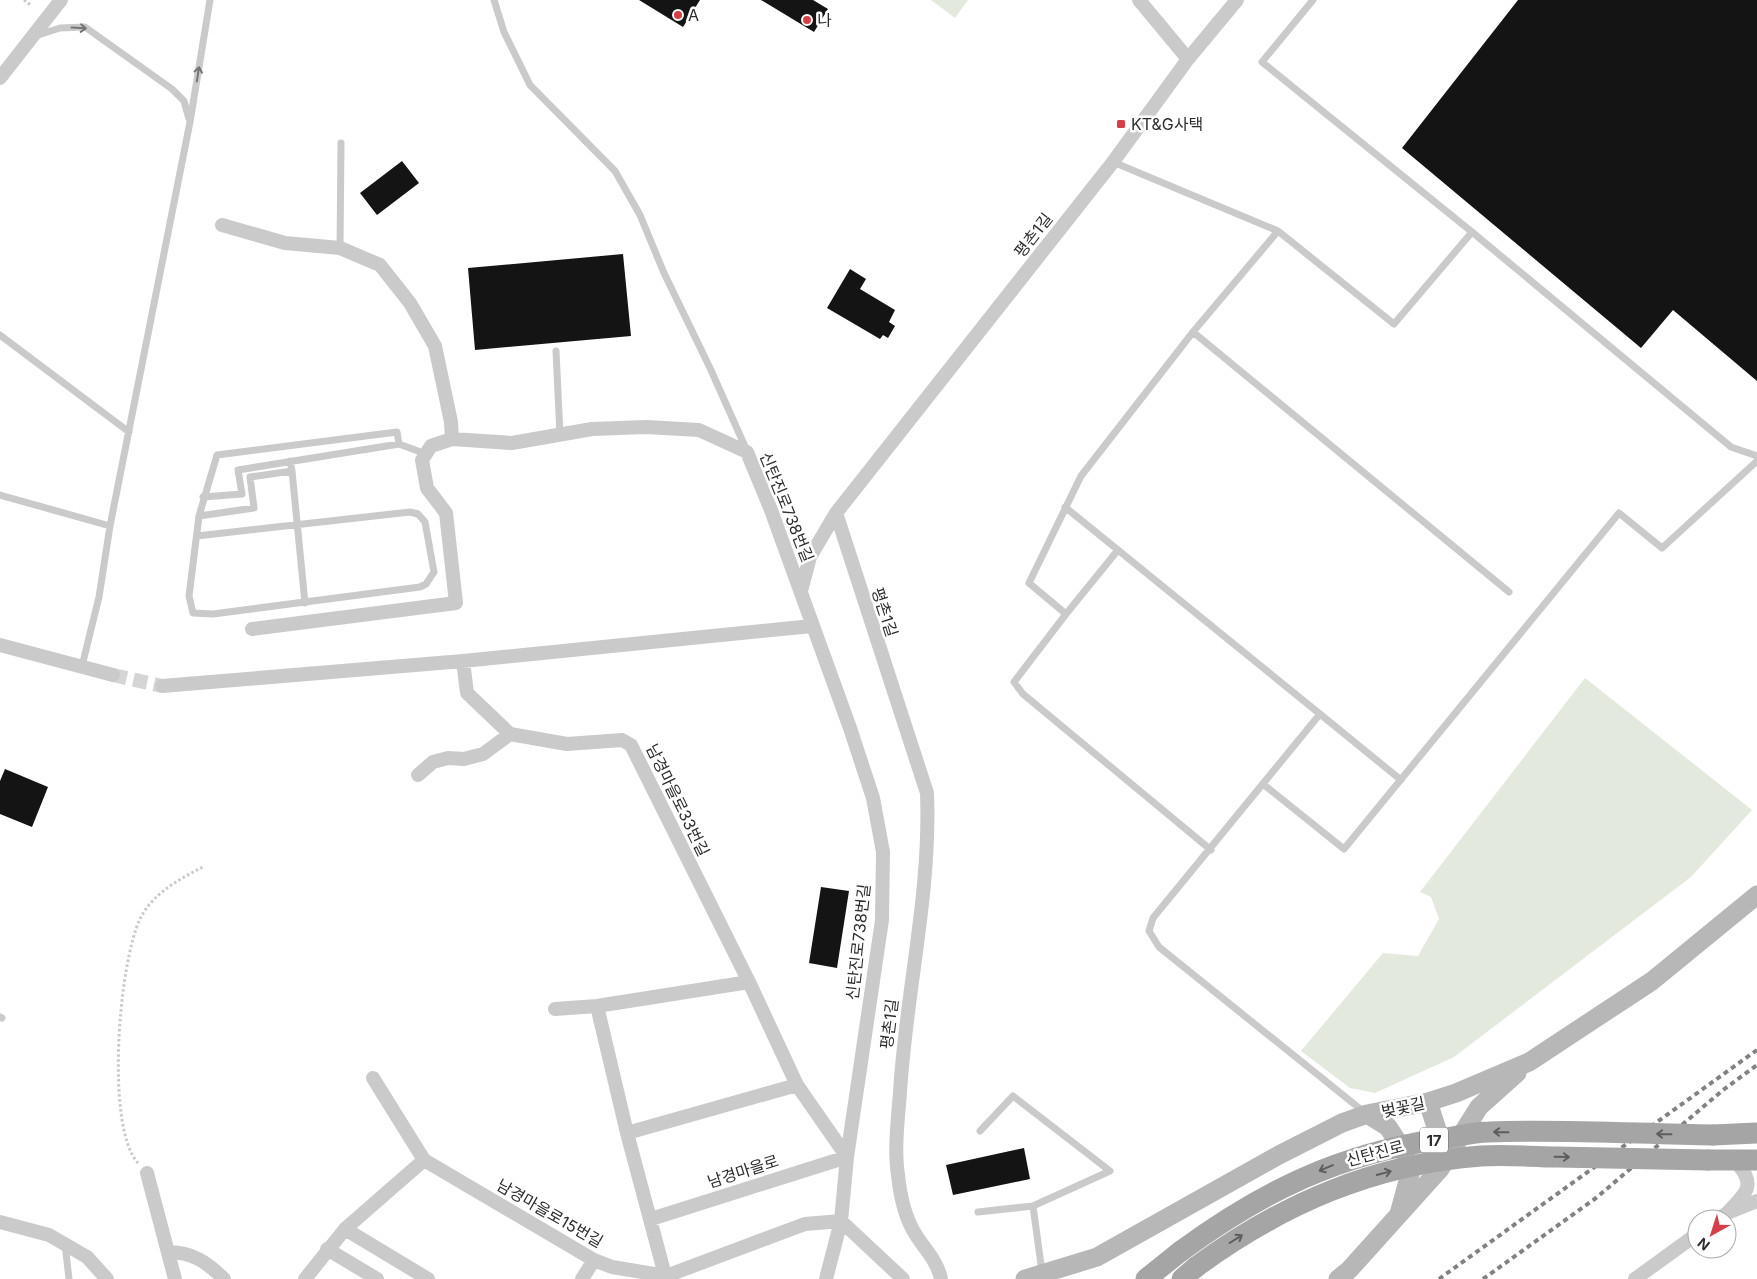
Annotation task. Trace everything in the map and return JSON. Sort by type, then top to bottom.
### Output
[{"type":"main road","name":"신탄진로","points":[[1146,1279],[1181,1250],[1222,1221],[1279,1188],[1337,1163],[1412,1143],[1487,1132],[1757,1134]]},
{"type":"main road","name":"신탄진로","points":[[1189,1273],[1232,1241],[1289,1208],[1346,1184],[1413,1165],[1482,1156],[1757,1160]]},
{"type":"street","points":[[0,78],[61,0]]},
{"type":"street","points":[[1138,0],[1188,59]]},
{"type":"street","name":"평촌1길","points":[[941,1279],[939,1268],[912,1230],[903,1204],[897,1174],[901,1066],[927,863],[929,835],[927,793],[836,513],[1113,162],[1188,59],[1236,0]]},
{"type":"street","points":[[222,225],[286,243],[340,248],[380,265],[410,303],[435,346],[452,439],[431,446],[422,460],[428,488],[446,513],[456,603],[252,629]]},
{"type":"street","name":"신탄진로738번길","points":[[452,439],[512,444],[592,429],[637,427],[699,430],[747,452],[830,671],[873,798],[883,852],[882,920],[847,1157],[841,1221],[826,1279]]},
{"type":"street","points":[[801,591],[810,557],[836,513]]},
{"type":"street","points":[[162,686],[463,661],[812,626]]},
{"type":"street","points":[[0,644],[113,675]]},
{"type":"street","points":[[418,775],[433,762],[448,758],[464,759],[482,754],[510,734],[467,693],[463,661]]},
{"type":"street","name":"남경마을로33번길","points":[[510,734],[567,744],[622,740],[631,745],[749,982]]},
{"type":"street","name":"벚꽃길","points":[[1034,1277],[1097,1257],[1279,1155],[1342,1123],[1367,1114],[1428,1102],[1456,1093],[1529,1062],[1652,981],[1757,895]]},
{"type":"street","points":[[555,1009],[597,1006],[749,982],[798,1085],[847,1157]]},
{"type":"street","points":[[597,1006],[627,1133],[666,1277],[805,1224],[841,1221],[903,1279]]},
{"type":"street","points":[[1338,1279],[1350,1270],[1440,1169],[1479,1107],[1529,1062]]},
{"type":"street","name":"남경마을로15번길","points":[[373,1078],[424,1160],[594,1260],[612,1267],[666,1277]]},
{"type":"street","points":[[627,1133],[798,1085]]},
{"type":"street","points":[[1428,1102],[1442,1145],[1440,1169]]},
{"type":"street","points":[[1367,1114],[1388,1127],[1405,1153],[1410,1174],[1399,1214]]},
{"type":"street","name":"남경마을로","points":[[651,1219],[847,1157]]},
{"type":"street","points":[[305,1279],[345,1229],[424,1160]]},
{"type":"street","points":[[1730,1209],[1747,1193],[1750,1186],[1748,1172],[1734,1160]]},
{"type":"street","points":[[147,1173],[175,1279]]},
{"type":"street","points":[[1737,1210],[1757,1201]]},
{"type":"street","points":[[0,1222],[49,1235],[87,1257],[107,1279]]},
{"type":"street","points":[[345,1229],[428,1279]]},
{"type":"street","points":[[1635,1279],[1687,1241]]},
{"type":"street","points":[[327,1250],[377,1279]]},
{"type":"street","points":[[168,1252],[184,1252],[212,1267],[224,1279]]},
{"type":"street","points":[[582,1279],[594,1260]]},
{"type":"lane","points":[[82,666],[99,597],[110,526],[190,122],[210,0]]},
{"type":"lane","points":[[494,0],[504,32],[530,85],[615,171],[640,215],[664,274],[710,368],[747,452]]},
{"type":"lane","points":[[1313,0],[1262,62],[1472,232],[1731,447],[1757,456]]},
{"type":"lane","points":[[32,37],[60,28],[85,27],[172,89],[184,101],[190,122]]},
{"type":"lane","points":[[340,248],[341,143]]},
{"type":"lane","points":[[1113,162],[1278,231],[1394,324],[1472,232]]},
{"type":"lane","points":[[1066,614],[1029,583],[1081,476],[1193,332],[1278,231]]},
{"type":"lane","points":[[1193,332],[1509,592]]},
{"type":"lane","points":[[0,335],[129,432]]},
{"type":"lane","points":[[556,351],[560,435]]},
{"type":"lane","points":[[197,536],[401,513],[418,514],[425,522],[434,572],[426,584],[420,587],[213,614],[192,612],[189,596],[199,516],[203,497],[217,455],[397,432],[399,444]]},
{"type":"lane","points":[[203,497],[242,494],[238,470],[399,444],[426,454]]},
{"type":"lane","points":[[290,461],[305,603]]},
{"type":"lane","points":[[1263,784],[1344,849],[1619,513],[1662,548],[1757,461]]},
{"type":"lane","points":[[199,516],[254,508],[250,477],[292,471]]},
{"type":"lane","points":[[0,495],[110,526]]},
{"type":"lane","points":[[1065,507],[1401,780]]},
{"type":"lane","points":[[1118,550],[1014,682],[1023,694],[1211,850]]},
{"type":"lane","points":[[1320,714],[1211,850],[1153,918],[1149,931],[1159,947],[1367,1114]]},
{"type":"lane","points":[[978,1212],[1033,1206],[1110,1171],[1013,1096],[980,1131]]},
{"type":"lane","points":[[1033,1206],[1034,1277]]},
{"type":"lane","points":[[65,1244],[69,1279]]},
{"type":"path","points":[[24,0],[32,6]]},
{"type":"path","points":[[147,1173],[130,1155],[120,1101],[118,1047],[122,988],[140,919],[152,903],[176,880],[203,867]]},
{"type":"shaded area","points":[[931,0],[968,0],[955,18]]},
{"type":"shaded area","points":[[1585,678],[1752,810],[1691,877],[1454,1057],[1375,1093],[1350,1088],[1301,1051],[1383,953],[1418,956],[1439,919],[1431,897],[1420,892]]},
{"type":"building","name":"A","points":[[639,0],[700,0],[683,27]]},
{"type":"building","name":"나","points":[[761,0],[813,0],[828,9],[814,32]]},
{"type":"building","points":[[1518,0],[1757,0],[1757,381],[1673,310],[1641,348],[1402,148]]},
{"type":"building","points":[[402,161],[419,183],[377,215],[360,193]]},
{"type":"building","points":[[623,254],[631,336],[475,350],[468,268]]},
{"type":"building","points":[[850,269],[866,279],[860,289],[895,310],[889,322],[895,326],[888,338],[883,335],[880,339],[827,308]]},
{"type":"building","points":[[5,769],[48,787],[32,827],[0,814],[0,781]]},
{"type":"building","points":[[821,887],[849,891],[837,968],[809,963]]},
{"type":"building","points":[[1024,1148],[1030,1179],[953,1195],[946,1165]]},
{"type":"tunnel","points":[[113,675],[162,686]]},
{"type":"railway","points":[[1439,1279],[1757,1050]]},
{"type":"railway","points":[[1483,1279],[1596,1198],[1723,1090],[1757,1065]]},
{"type":"place","name":"A","points":[[678,15]]},
{"type":"place","name":"나","points":[[807,20]]},
{"type":"place","name":"KT&G사택","points":[[1121,124]]}]
